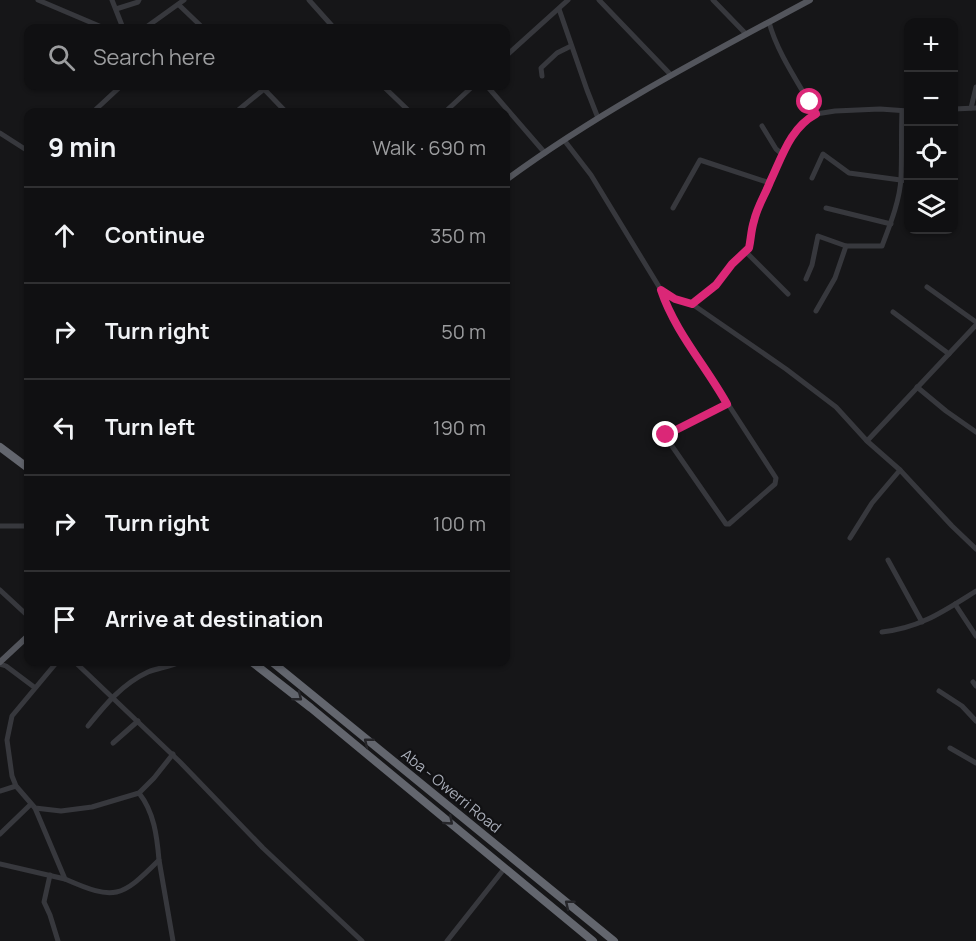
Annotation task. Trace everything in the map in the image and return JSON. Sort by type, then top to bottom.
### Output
[{"type":"highway","points":[[0,447],[24,465]]},
{"type":"highway","points":[[0,454],[16,459]]},
{"type":"highway","name":"Aba - Owerri Road","points":[[257,666],[593,941]]},
{"type":"highway","name":"Aba - Owerri Road","points":[[277,666],[614,941]]},
{"type":"highway","points":[[399,780],[407,773]]},
{"type":"main road","points":[[510,177],[598,118],[671,75],[810,0]]},
{"type":"main road","points":[[0,663],[24,640]]},
{"type":"street","points":[[38,0],[95,24]]},
{"type":"street","points":[[112,0],[122,24]]},
{"type":"street","points":[[116,9],[139,0]]},
{"type":"street","points":[[151,24],[184,0]]},
{"type":"street","points":[[309,0],[330,24]]},
{"type":"street","points":[[510,52],[568,0]]},
{"type":"street","points":[[599,0],[671,75]]},
{"type":"street","points":[[713,0],[746,34]]},
{"type":"street","points":[[179,5],[199,24]]},
{"type":"street","points":[[559,9],[598,118]]},
{"type":"street","points":[[769,22],[779,51],[816,114]]},
{"type":"street","points":[[542,76],[541,68],[552,57],[571,46]]},
{"type":"street","points":[[958,108],[974,108],[976,87]]},
{"type":"street","points":[[99,108],[117,90]]},
{"type":"street","points":[[240,108],[259,90]]},
{"type":"street","points":[[265,90],[282,108]]},
{"type":"street","points":[[387,90],[406,108]]},
{"type":"street","points":[[449,108],[469,90]]},
{"type":"street","points":[[490,90],[506,108]]},
{"type":"street","points":[[692,304],[716,285],[732,264],[749,248],[759,204],[782,154],[795,132],[807,119],[816,114],[880,109],[904,111]]},
{"type":"street","points":[[510,113],[545,153]]},
{"type":"street","points":[[806,279],[812,265],[818,236],[846,246],[882,246],[891,224],[901,180],[900,144],[904,118]]},
{"type":"street","points":[[762,126],[776,149],[782,154]]},
{"type":"street","points":[[0,133],[24,148]]},
{"type":"street","points":[[564,140],[591,174],[661,290],[665,303],[680,330],[776,481],[729,524],[726,524],[708,500],[665,438],[666,435],[727,404]]},
{"type":"street","points":[[812,178],[823,154],[849,173],[904,180]]},
{"type":"street","points":[[673,208],[700,160],[770,183]]},
{"type":"street","points":[[826,208],[891,224]]},
{"type":"street","points":[[816,311],[835,278],[846,246]]},
{"type":"street","points":[[746,252],[788,294]]},
{"type":"street","points":[[867,441],[976,325],[927,287]]},
{"type":"street","points":[[661,290],[675,299],[692,304],[814,389],[836,407],[976,549]]},
{"type":"street","points":[[893,312],[949,354]]},
{"type":"street","points":[[917,387],[976,432]]},
{"type":"street","points":[[850,538],[872,503],[900,470]]},
{"type":"street","points":[[0,526],[24,526]]},
{"type":"street","points":[[888,560],[922,622]]},
{"type":"street","points":[[0,590],[24,612]]},
{"type":"street","points":[[882,632],[899,630],[922,622],[976,591]]},
{"type":"street","points":[[955,604],[976,636]]},
{"type":"street","points":[[0,663],[34,687]]},
{"type":"street","points":[[53,666],[12,716],[9,732],[9,760],[16,786],[33,806],[65,879]]},
{"type":"street","points":[[79,666],[173,754],[263,848],[362,941]]},
{"type":"street","points":[[88,726],[112,697],[148,672],[167,666]]},
{"type":"street","points":[[939,691],[962,706],[976,721]]},
{"type":"street","points":[[113,743],[138,721]]},
{"type":"street","points":[[950,748],[976,763]]},
{"type":"street","points":[[33,806],[61,811],[92,807],[139,793],[173,754]]},
{"type":"street","points":[[0,791],[16,786]]},
{"type":"street","points":[[139,793],[149,810],[156,832],[173,941]]},
{"type":"street","points":[[0,834],[33,806]]},
{"type":"street","points":[[0,864],[65,879],[108,894],[124,891],[159,860]]},
{"type":"street","points":[[447,941],[504,869]]},
{"type":"street","points":[[50,875],[44,902],[57,941]]},
{"type":"route","points":[[666,435],[727,404],[680,330],[665,303],[661,290],[675,299],[692,304],[716,285],[732,264],[746,252],[749,248],[759,204],[787,144],[807,119],[816,114],[810,102]]}]
